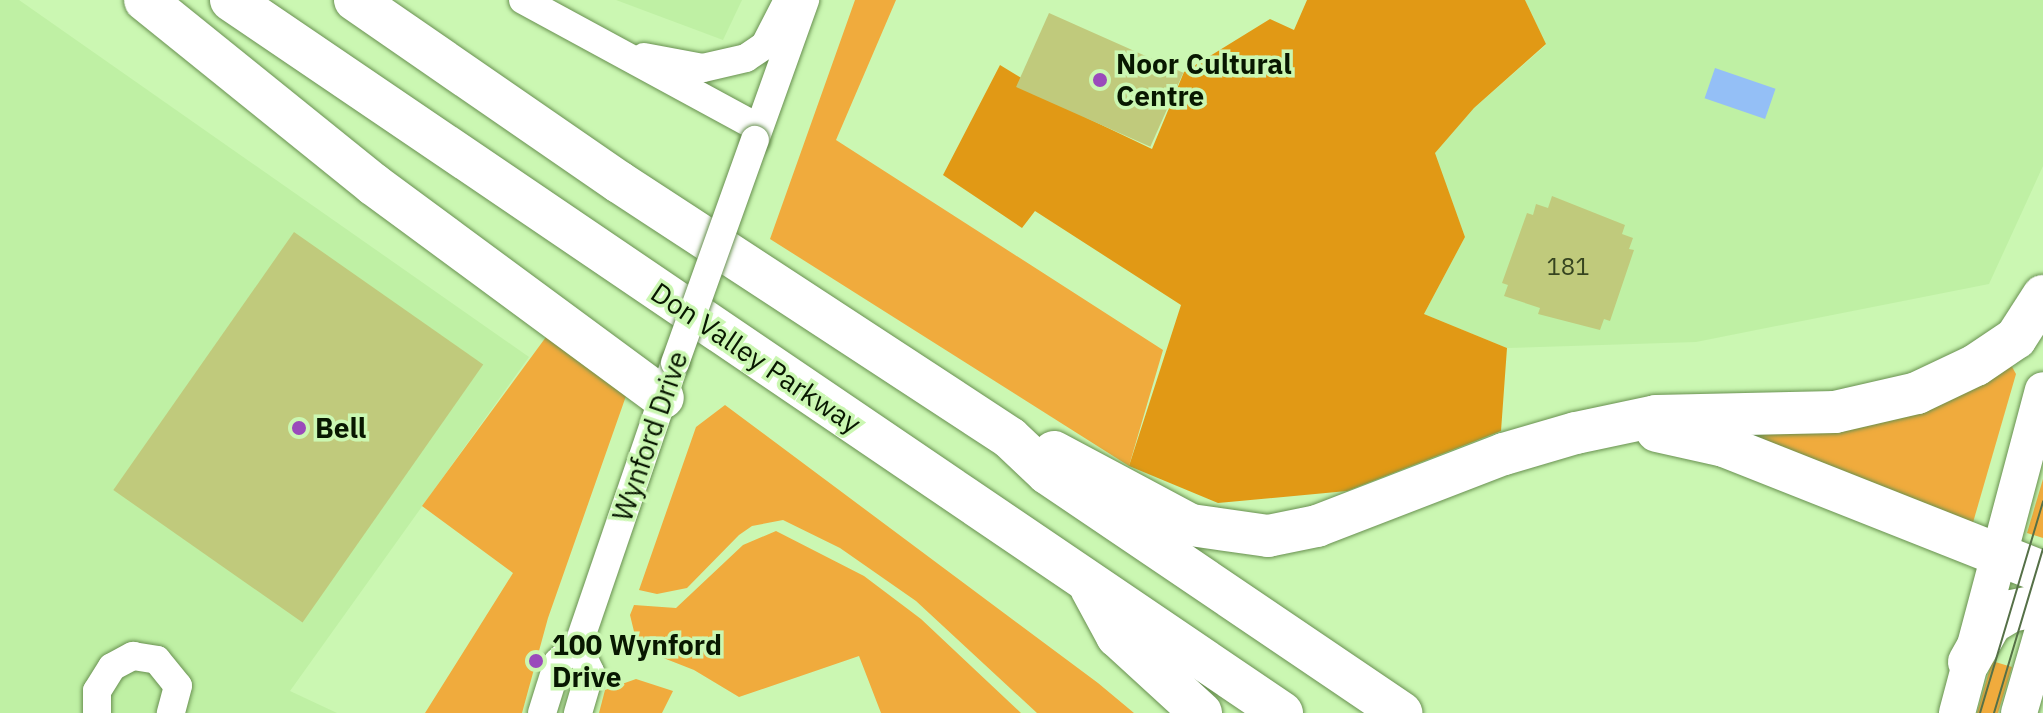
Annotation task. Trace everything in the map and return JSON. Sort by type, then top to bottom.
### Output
[{"type":"highway","points":[[145,0],[373,184],[669,380]]},
{"type":"highway","name":"Don Valley Parkway","points":[[231,0],[1282,713]]},
{"type":"highway","points":[[355,0],[619,182],[1010,438],[1047,473],[1401,713]]},
{"type":"highway","points":[[1010,438],[1071,457],[1191,525],[1268,536],[1317,526],[1504,454],[1576,433],[1656,416],[1835,412],[1917,393],[1976,365],[2016,338],[2043,296]]},
{"type":"highway","points":[[1576,433],[1656,431],[1724,446],[2043,572]]},
{"type":"highway","points":[[1086,580],[1117,636],[1201,713]]},
{"type":"highway","points":[[1969,662],[1991,623],[2011,611],[2043,605]]},
{"type":"main road","points":[[1957,713],[2043,390]]},
{"type":"main road","points":[[2019,713],[2043,630]]},
{"type":"street","points":[[523,0],[757,134]]},
{"type":"street","points":[[601,46],[703,68],[746,58],[765,45],[788,0]]},
{"type":"street","name":"Wynford Drive","points":[[542,713],[558,662],[578,647],[669,380],[805,0]]},
{"type":"street","points":[[578,647],[590,672],[578,713]]},
{"type":"street","points":[[97,713],[97,691],[112,667],[133,656],[157,660],[178,686],[171,713]]},
{"type":"shaded area","points":[[0,0],[19,0],[529,357],[290,691],[337,713],[0,713]]},
{"type":"shaded area","points":[[616,0],[742,0],[723,40]]},
{"type":"shaded area","points":[[855,0],[896,0],[836,140],[1163,350],[1129,466],[770,239]]},
{"type":"shaded area","points":[[1307,0],[1525,0],[1546,44],[1474,108],[1435,153],[1465,237],[1424,314],[1507,348],[1501,431],[1347,491],[1218,503],[1129,466],[1181,305],[1035,211],[1022,228],[943,175],[1000,65],[1087,118],[1152,149],[1184,72],[1270,19],[1294,30]]},
{"type":"shaded area","points":[[1525,0],[2043,0],[2043,166],[1989,284],[1696,342],[1507,348],[1424,314],[1465,237],[1434,153],[1474,108],[1546,45]]},
{"type":"shaded area","points":[[546,337],[626,396],[548,618],[522,713],[425,713],[513,573],[422,506]]},
{"type":"shaded area","points":[[2011,365],[2016,374],[1972,526],[1794,456],[1739,428]]},
{"type":"shaded area","points":[[725,405],[1134,713],[1037,713],[916,601],[840,548],[783,520],[752,526],[739,535],[687,588],[657,594],[639,590],[696,427]]},
{"type":"shaded area","points":[[2043,479],[2043,538],[2027,533]]},
{"type":"shaded area","points":[[776,531],[864,576],[921,619],[1021,713],[881,713],[859,656],[739,697],[694,670],[638,648],[630,615],[634,605],[676,608],[743,545]]},
{"type":"shaded area","points":[[1992,661],[2012,667],[1998,713],[1977,713]]},
{"type":"shaded area","points":[[636,679],[673,691],[662,713],[599,713],[605,690]]},
{"type":"water","points":[[1715,68],[1776,89],[1765,119],[1705,98]]},
{"type":"building","name":"Noor Cultural Centre","points":[[1049,13],[1183,73],[1150,147],[1016,87]]},
{"type":"building","points":[[1552,196],[1625,225],[1622,234],[1633,238],[1629,249],[1634,250],[1610,321],[1604,319],[1600,330],[1538,314],[1540,308],[1504,296],[1508,285],[1502,283],[1527,213],[1533,215],[1536,204],[1548,208]]},
{"type":"building","name":"Bell","points":[[294,232],[483,364],[303,623],[113,490]]},
{"type":"tram line","points":[[1980,713],[2043,501]]},
{"type":"tram line","points":[[1994,713],[2043,549]]},
{"type":"place","name":"Noor Cultural Centre","points":[[1100,80]]},
{"type":"place","name":"Bell","points":[[299,428]]},
{"type":"place","name":"100 Wynford Drive","points":[[536,661]]}]
